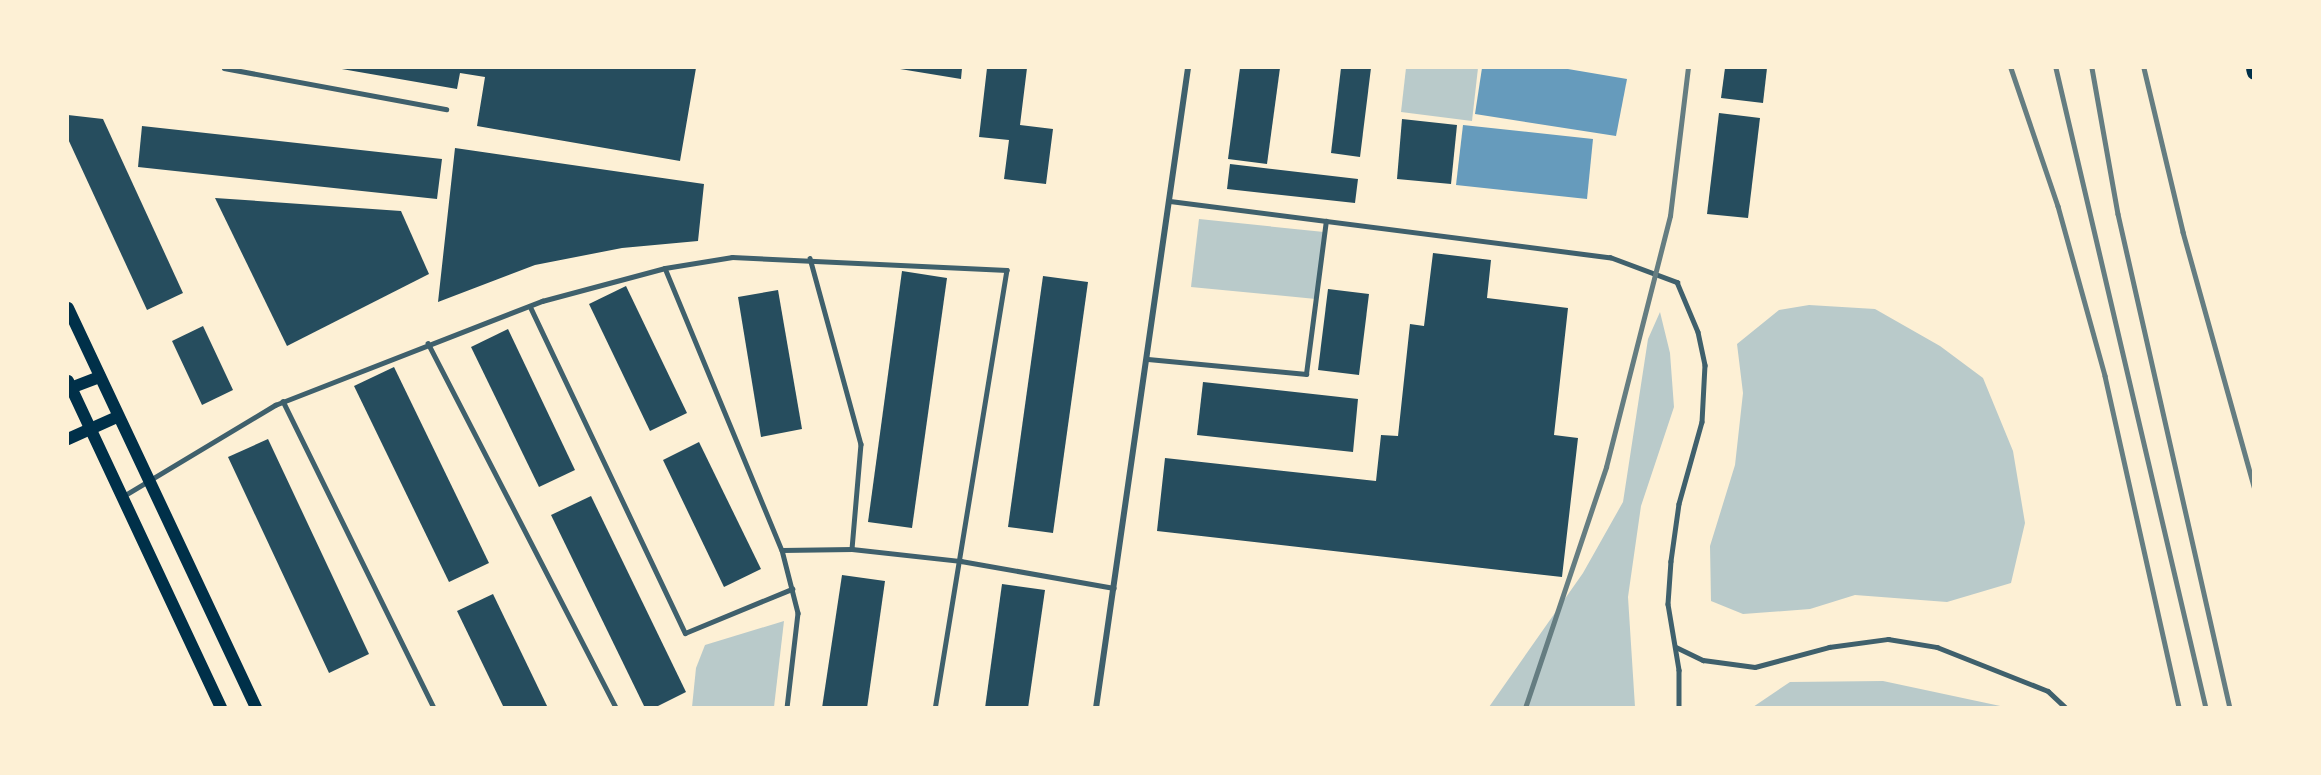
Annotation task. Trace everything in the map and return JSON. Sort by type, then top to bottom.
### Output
[{"type":"main road","points":[[68,308],[117,417],[256,708]]},
{"type":"main road","points":[[100,377],[69,386],[221,708]]},
{"type":"main road","points":[[68,439],[117,417]]},
{"type":"street","points":[[1096,708],[1148,359],[1188,68]]},
{"type":"lane","points":[[224,68],[446,109]]},
{"type":"lane","points":[[1170,201],[1610,257],[1677,282],[1698,332],[1705,365],[1702,422],[1679,504],[1671,561],[1668,604],[1676,647],[1679,708]]},
{"type":"lane","points":[[1148,359],[1306,374],[1326,221]]},
{"type":"lane","points":[[121,498],[283,401],[428,343],[530,306],[665,268],[732,257],[810,258],[1008,270],[935,708]]},
{"type":"lane","points":[[810,258],[861,444],[852,549]]},
{"type":"lane","points":[[665,268],[782,550],[798,613],[787,708]]},
{"type":"lane","points":[[530,306],[685,633],[792,589]]},
{"type":"lane","points":[[428,343],[616,708]]},
{"type":"lane","points":[[283,401],[434,708]]},
{"type":"lane","points":[[782,550],[852,549],[961,561],[1114,588]]},
{"type":"lane","points":[[1676,647],[1703,660],[1755,667],[1829,646],[1888,639],[1937,647],[2048,691],[2066,708]]},
{"type":"shaded area","points":[[1406,68],[1478,68],[1472,121],[1401,112]]},
{"type":"shaded area","points":[[1199,219],[1324,232],[1316,299],[1191,287]]},
{"type":"shaded area","points":[[1809,305],[1875,309],[1940,346],[1983,378],[2013,451],[2025,523],[2011,583],[1947,602],[1855,595],[1810,609],[1743,614],[1711,601],[1710,546],[1735,465],[1743,393],[1737,344],[1779,310]]},
{"type":"shaded area","points":[[1660,312],[1670,353],[1674,407],[1641,506],[1628,597],[1635,707],[1489,707],[1583,573],[1623,502],[1648,339]]},
{"type":"shaded area","points":[[784,621],[774,707],[692,707],[696,668],[705,645]]},
{"type":"shaded area","points":[[1883,681],[2005,707],[1753,707],[1790,682]]},
{"type":"water","points":[[1482,68],[1562,68],[1627,79],[1616,136],[1475,114]]},
{"type":"water","points":[[1463,125],[1593,139],[1587,199],[1456,185]]},
{"type":"building","points":[[336,68],[696,68],[680,161],[477,126],[485,77],[460,73],[457,89]]},
{"type":"building","points":[[894,68],[962,68],[961,79]]},
{"type":"building","points":[[987,68],[1027,68],[1020,125],[1053,129],[1046,184],[1004,179],[1009,140],[979,137]]},
{"type":"building","points":[[1240,68],[1280,68],[1267,164],[1228,159]]},
{"type":"building","points":[[1341,68],[1371,68],[1360,157],[1331,153]]},
{"type":"building","points":[[1725,68],[1767,68],[1763,103],[1721,98]]},
{"type":"building","points":[[1719,113],[1760,118],[1748,218],[1707,214]]},
{"type":"building","points":[[68,115],[103,119],[183,293],[147,310],[68,139]]},
{"type":"building","points":[[1402,119],[1457,125],[1451,184],[1397,179]]},
{"type":"building","points":[[142,126],[442,159],[437,199],[138,167]]},
{"type":"building","points":[[455,148],[704,184],[698,241],[622,248],[535,265],[438,302]]},
{"type":"building","points":[[1230,164],[1358,179],[1355,203],[1227,189]]},
{"type":"building","points":[[215,198],[401,211],[429,274],[287,346]]},
{"type":"building","points":[[1433,253],[1491,260],[1487,298],[1568,308],[1554,435],[1578,438],[1562,577],[1157,531],[1165,458],[1376,481],[1381,435],[1398,436],[1410,324],[1424,326]]},
{"type":"building","points":[[902,271],[947,278],[912,528],[868,522]]},
{"type":"building","points":[[1043,276],[1088,282],[1053,533],[1008,527]]},
{"type":"building","points":[[626,286],[687,413],[650,431],[589,304]]},
{"type":"building","points":[[1328,289],[1369,294],[1359,375],[1318,370]]},
{"type":"building","points":[[778,290],[802,429],[761,437],[738,297]]},
{"type":"building","points":[[203,326],[233,390],[202,405],[172,341]]},
{"type":"building","points":[[508,329],[575,470],[539,487],[471,347]]},
{"type":"building","points":[[394,367],[489,563],[449,582],[354,386]]},
{"type":"building","points":[[1203,382],[1358,399],[1353,452],[1197,435]]},
{"type":"building","points":[[268,439],[369,654],[329,673],[228,457]]},
{"type":"building","points":[[699,442],[761,569],[724,587],[663,460]]},
{"type":"building","points":[[591,496],[686,692],[654,708],[645,708],[551,515]]},
{"type":"building","points":[[842,575],[885,581],[867,708],[822,708]]},
{"type":"building","points":[[1002,584],[1045,590],[1028,708],[985,708]]},
{"type":"building","points":[[493,594],[548,708],[504,708],[457,611]]},
{"type":"railway","points":[[1525,708],[1606,467],[1670,216],[1688,68]]},
{"type":"railway","points":[[2011,68],[2058,206],[2105,376],[2179,708]]},
{"type":"railway","points":[[2056,68],[2206,708]]},
{"type":"railway","points":[[2092,68],[2118,214],[2230,708]]},
{"type":"railway","points":[[2144,68],[2183,232],[2254,487]]}]
